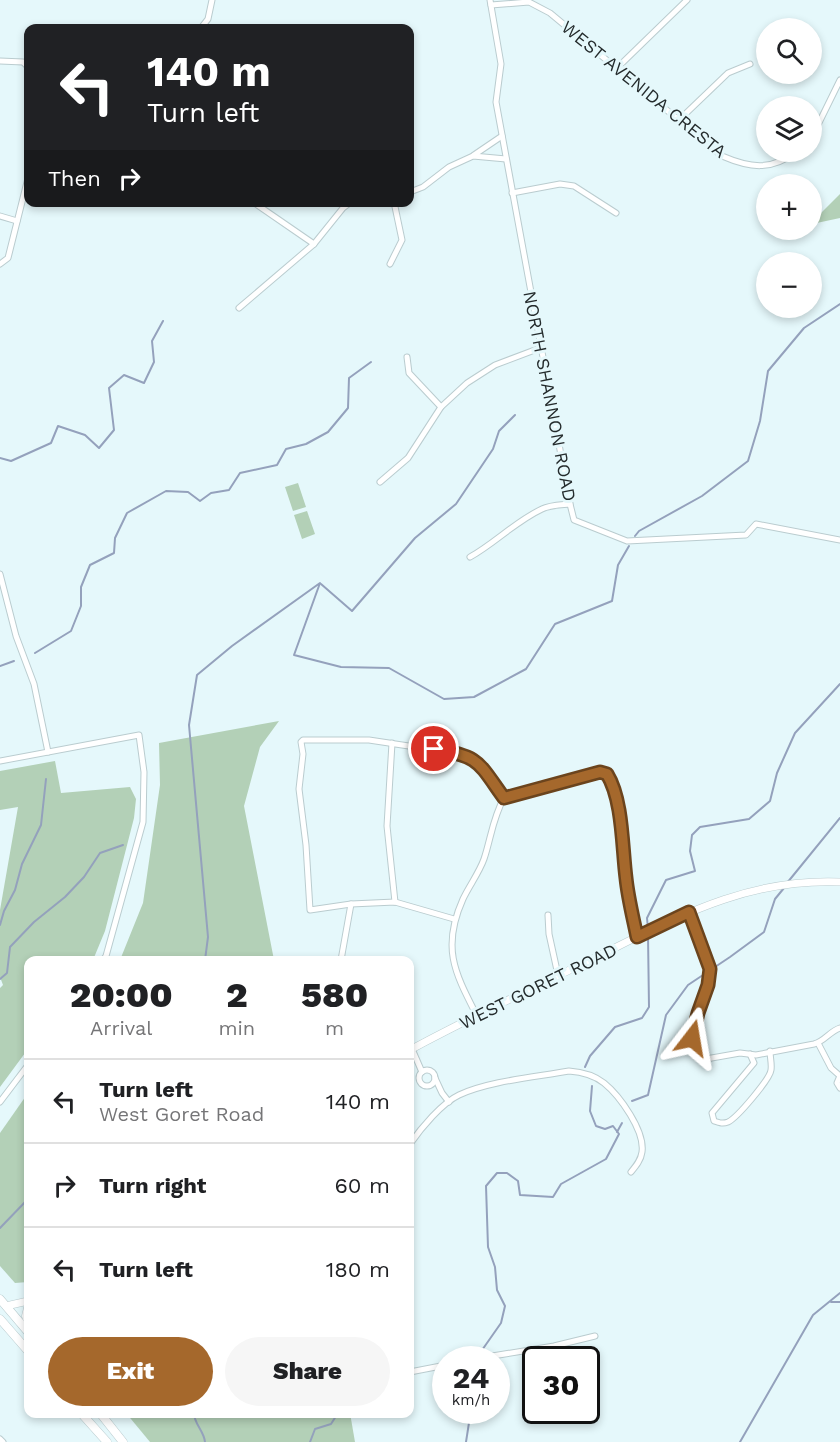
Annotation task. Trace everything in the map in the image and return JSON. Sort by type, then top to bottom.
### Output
[{"type":"main road","points":[[0,1299],[2,1309],[24,1328]]},
{"type":"main road","points":[[0,1319],[24,1346]]},
{"type":"main road","points":[[85,1418],[107,1442]]},
{"type":"main road","points":[[104,1418],[123,1442]]},
{"type":"street","points":[[204,24],[208,19],[212,0]]},
{"type":"street","points":[[617,68],[687,0]]},
{"type":"street","name":"WEST AVENIDA CRESTA","points":[[491,3],[529,2],[550,13],[722,156],[743,165],[765,166],[777,162]]},
{"type":"street","name":"NORTH SHANNON ROAD","points":[[491,3],[501,64],[496,102],[540,348],[574,520],[627,541],[746,535],[756,524],[840,540]]},
{"type":"street","points":[[0,61],[24,65]]},
{"type":"street","points":[[679,120],[728,73],[750,64]]},
{"type":"street","points":[[822,117],[840,80]]},
{"type":"street","points":[[414,190],[502,136]]},
{"type":"street","points":[[473,156],[506,159]]},
{"type":"street","points":[[512,194],[560,184],[574,186],[616,213]]},
{"type":"street","points":[[0,264],[8,258],[24,194]]},
{"type":"street","points":[[260,207],[314,244]]},
{"type":"street","points":[[239,308],[314,244],[344,207]]},
{"type":"street","points":[[390,264],[402,240],[395,207]]},
{"type":"street","points":[[0,216],[17,221]]},
{"type":"street","points":[[380,482],[408,458],[441,407],[467,383],[495,365],[540,348]]},
{"type":"street","points":[[406,357],[409,374],[441,407]]},
{"type":"street","points":[[470,557],[544,508],[570,504]]},
{"type":"street","points":[[0,574],[16,636],[34,684],[48,752]]},
{"type":"street","points":[[0,761],[139,735],[144,772],[143,822],[106,956]]},
{"type":"street","points":[[454,919],[395,902],[351,904],[310,910],[306,845],[299,789],[303,740],[369,740],[455,753],[471,758],[482,766],[504,798]]},
{"type":"street","points":[[392,743],[387,826],[395,902]]},
{"type":"street","points":[[477,1016],[456,974],[452,942],[454,919],[483,860],[496,812],[504,798],[600,772],[607,774],[618,811],[626,881],[637,937]]},
{"type":"street","name":"WEST GORET ROAD","points":[[414,1048],[689,912],[734,894],[798,882],[840,882]]},
{"type":"street","points":[[342,956],[351,904]]},
{"type":"street","points":[[689,912],[710,969],[708,985],[692,1038],[693,1050],[697,1057],[706,1059],[731,1054],[756,1055],[818,1043],[824,1041],[836,1029],[840,1029]]},
{"type":"street","points":[[548,915],[549,934],[558,975]]},
{"type":"street","points":[[818,1043],[831,1068],[840,1076],[837,1083],[840,1088]]},
{"type":"street","points":[[750,1054],[754,1063],[712,1113],[714,1120],[721,1124],[731,1121],[751,1101],[767,1079],[771,1071],[770,1051]]},
{"type":"street","points":[[414,1055],[422,1072]]},
{"type":"street","points":[[0,1102],[24,1070]]},
{"type":"street","points":[[422,1072],[431,1071],[449,1102]]},
{"type":"street","points":[[422,1072],[419,1076],[420,1082],[435,1092],[442,1093]]},
{"type":"street","points":[[414,1140],[449,1102],[477,1088],[560,1073],[581,1072],[605,1084],[638,1128],[642,1140],[642,1153],[639,1162],[631,1172]]},
{"type":"street","points":[[428,1086],[433,1083],[435,1077]]},
{"type":"street","points":[[2,1309],[24,1302]]},
{"type":"street","points":[[510,1353],[595,1336]]},
{"type":"street","points":[[414,1371],[432,1368]]},
{"type":"green space","points":[[840,194],[840,218],[822,222],[822,212]]},
{"type":"green space","points":[[298,483],[306,507],[293,511],[285,487]]},
{"type":"green space","points":[[307,511],[315,534],[302,539],[294,515]]},
{"type":"green space","points":[[279,721],[260,747],[244,806],[273,956],[122,956],[143,903],[160,785],[159,743]]},
{"type":"green space","points":[[55,761],[61,793],[130,787],[136,799],[134,818],[105,931],[95,956],[24,956],[24,1054],[0,1087],[0,988],[3,985],[0,977],[0,910],[18,807],[0,810],[0,771]]},
{"type":"green space","points":[[24,1099],[24,1282],[15,1283],[0,1266],[0,1133]]},
{"type":"green space","points":[[130,1418],[351,1418],[355,1442],[150,1442]]},
{"type":"waterway","points":[[635,536],[639,531],[702,496],[748,461],[760,421],[768,371],[804,328],[840,304]]},
{"type":"waterway","points":[[0,458],[11,461],[51,443],[58,426],[85,435],[99,448],[114,430],[109,388],[124,375],[144,383],[154,362],[152,341],[163,321]]},
{"type":"waterway","points":[[35,653],[71,631],[81,606],[81,587],[90,565],[114,553],[115,538],[127,513],[166,491],[188,492],[200,501],[211,493],[229,490],[240,473],[277,465],[286,449],[306,444],[328,432],[348,408],[349,378],[371,362]]},
{"type":"waterway","points":[[321,584],[352,611],[415,538],[456,504],[493,449],[499,431],[515,415]]},
{"type":"waterway","points":[[206,956],[208,937],[189,725],[197,675],[232,646],[320,583],[294,655],[341,667],[389,668],[444,699],[474,697],[526,669],[555,624],[612,601],[618,565],[629,546]]},
{"type":"waterway","points":[[0,666],[14,661]]},
{"type":"waterway","points":[[648,929],[647,918],[666,880],[695,871],[690,851],[692,835],[700,827],[749,819],[770,801],[777,773],[795,733],[840,684]]},
{"type":"waterway","points":[[0,925],[4,911],[15,890],[22,864],[41,825],[46,779]]},
{"type":"waterway","points":[[787,883],[840,818]]},
{"type":"waterway","points":[[0,979],[7,973],[10,947],[34,922],[65,897],[84,877],[100,853],[123,845]]},
{"type":"waterway","points":[[632,1101],[648,1095],[666,1015],[688,985],[764,932],[775,899],[784,888]]},
{"type":"waterway","points":[[585,1067],[590,1056],[615,1027],[642,1018],[649,1007],[648,935]]},
{"type":"waterway","points":[[485,1346],[501,1323],[505,1306],[497,1290],[495,1267],[488,1247],[486,1186],[497,1173],[507,1173],[518,1181],[520,1195],[553,1197],[561,1184],[606,1159],[619,1134],[613,1126],[605,1129],[596,1126],[590,1111],[592,1086]]},
{"type":"waterway","points":[[617,1132],[622,1123]]},
{"type":"waterway","points":[[0,1228],[24,1203]]},
{"type":"waterway","points":[[740,1442],[813,1315],[840,1293]]},
{"type":"waterway","points":[[831,1302],[840,1302]]},
{"type":"waterway","points":[[195,1418],[205,1442]]},
{"type":"waterway","points":[[310,1442],[315,1429],[331,1424],[335,1418]]},
{"type":"waterway","points":[[466,1442],[469,1424]]},
{"type":"route","points":[[434,749],[471,758],[482,766],[504,798],[600,772],[607,774],[618,811],[626,881],[637,937],[689,912],[708,962],[710,975],[708,985],[692,1038]]}]
